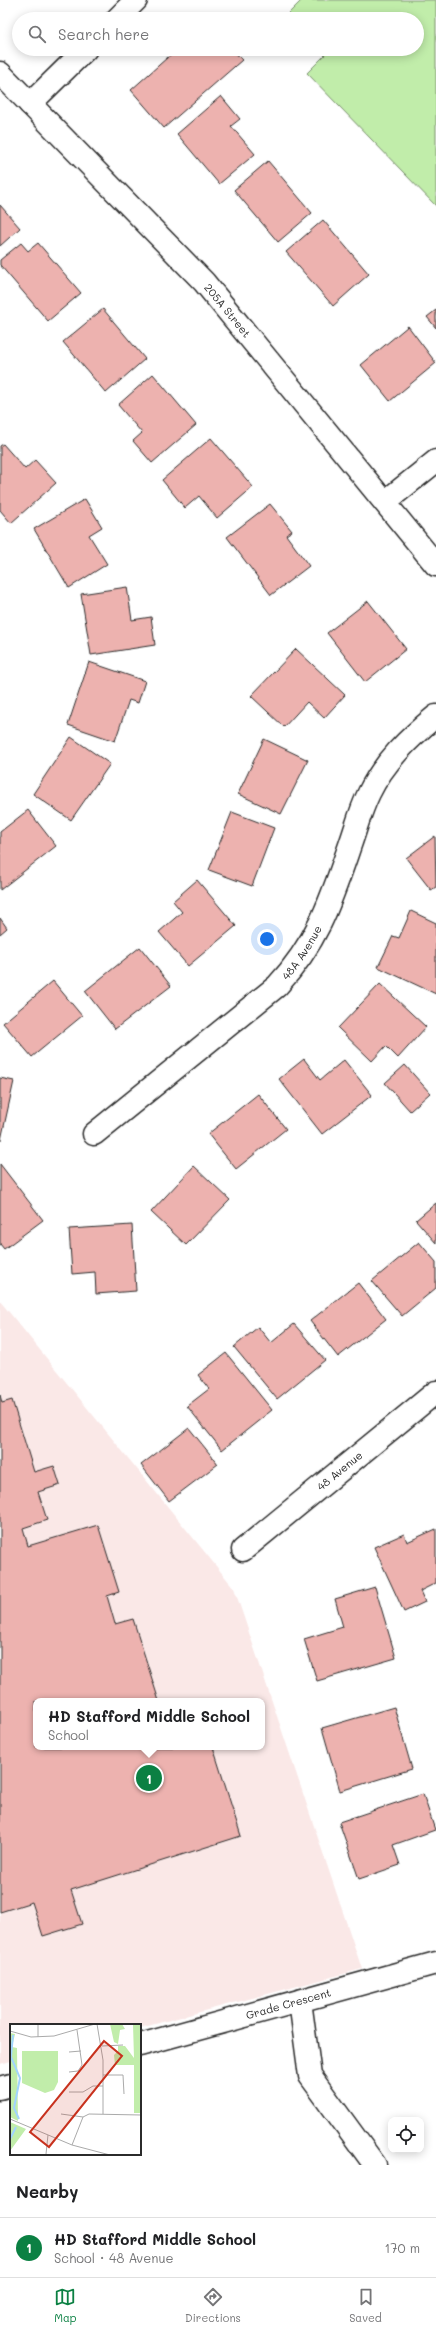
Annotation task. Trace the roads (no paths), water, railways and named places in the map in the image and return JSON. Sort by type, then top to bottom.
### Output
[{"type":"street","points":[[124,12],[136,0]]},
{"type":"street","points":[[30,104],[79,56]]},
{"type":"street","name":"205A Street","points":[[0,73],[204,282],[436,565]]},
{"type":"street","points":[[385,502],[436,461]]},
{"type":"street","name":"48A Avenue","points":[[94,1134],[277,986],[296,965],[322,923],[369,793],[392,757],[408,740],[436,716]]},
{"type":"street","name":"48 Avenue","points":[[243,1550],[436,1392]]},
{"type":"street","name":"Grade Crescent","points":[[141,2045],[436,1963]]},
{"type":"street","points":[[300,2001],[310,2076],[375,2165]]},
{"type":"street","points":[[0,2088],[10,2085]]},
{"type":"place","name":"HD Stafford Middle School","points":[[149,1778]]}]
